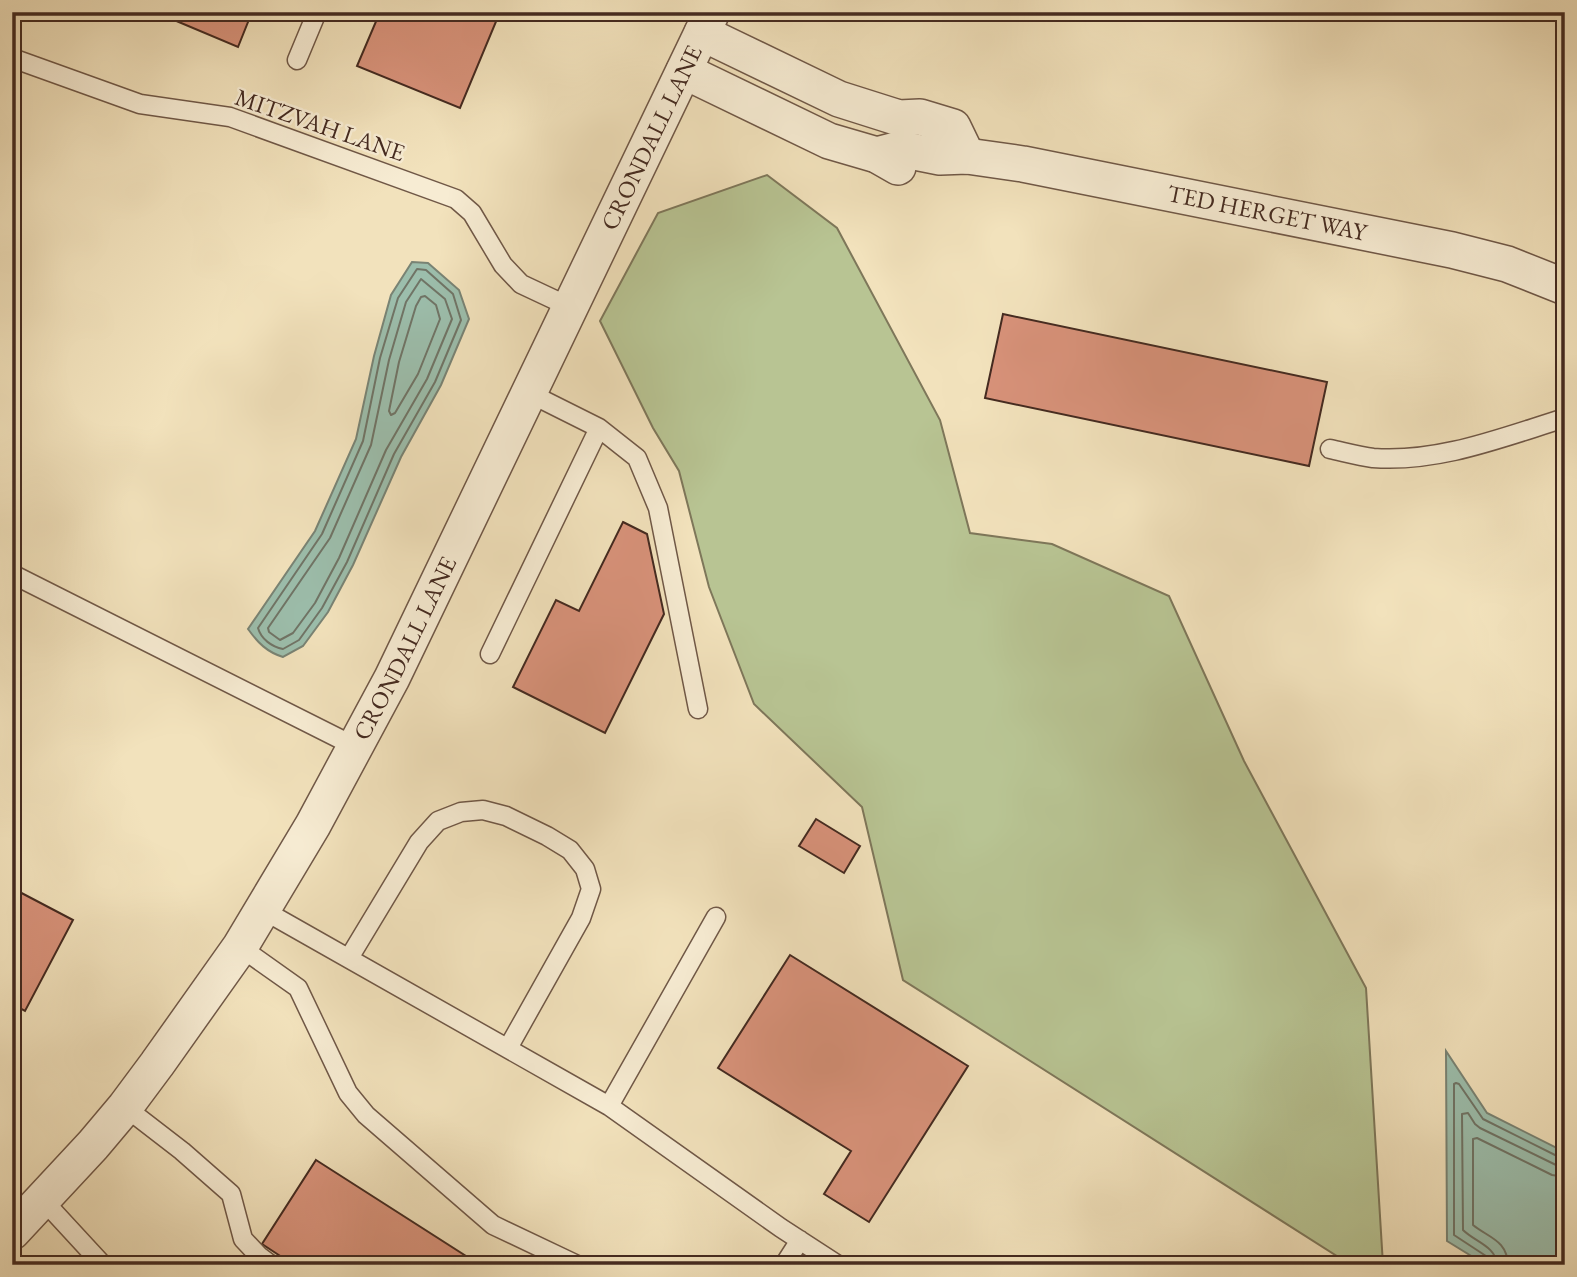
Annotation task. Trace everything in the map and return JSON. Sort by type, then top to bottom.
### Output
[{"type":"street","name":"CRONDALL LANE","points":[[12,1232],[125,1107],[240,947],[307,835],[392,678],[707,23]]},
{"type":"street","points":[[684,71],[830,141],[892,140],[920,117],[953,127],[967,156],[932,177],[908,173],[892,140],[839,99],[707,23]]},
{"type":"street","name":"TED HERGET WAY","points":[[967,156],[1023,164],[1452,250],[1507,264],[1565,287]]},
{"type":"lane","points":[[296,60],[317,12]]},
{"type":"lane","name":"MITZVAH LANE","points":[[12,58],[140,104],[230,117],[456,199],[472,213],[503,265],[521,284],[570,307]]},
{"type":"lane","points":[[528,393],[599,428],[637,458],[658,508],[698,709]]},
{"type":"lane","points":[[1330,449],[1373,458],[1422,457],[1471,447],[1565,418]]},
{"type":"lane","points":[[490,654],[599,428]]},
{"type":"lane","points":[[12,574],[356,747]]},
{"type":"lane","points":[[349,958],[419,842],[438,821],[461,812],[482,810],[506,816],[547,836],[570,850],[585,869],[591,889],[581,918],[508,1048]]},
{"type":"lane","points":[[263,910],[610,1106],[838,1265]]},
{"type":"lane","points":[[610,1106],[716,917]]},
{"type":"lane","points":[[240,947],[298,988],[348,1093],[366,1115],[493,1225],[565,1262]]},
{"type":"lane","points":[[125,1107],[182,1151],[231,1194],[243,1240],[271,1265]]},
{"type":"lane","points":[[43,1200],[103,1265]]},
{"type":"lane","points":[[784,1265],[800,1240]]},
{"type":"shaded area","points":[[767,175],[837,228],[940,420],[970,533],[1052,544],[1169,596],[1244,761],[1366,988],[1383,1265],[1351,1265],[903,980],[862,807],[754,704],[709,587],[679,471],[653,428],[600,321],[658,213]]},
{"type":"water","points":[[412,262],[428,263],[459,290],[469,319],[441,385],[401,457],[353,565],[328,612],[303,646],[283,657],[263,646],[248,629],[315,531],[356,439],[374,356],[391,295]]},
{"type":"water","points":[[1446,1051],[1487,1113],[1565,1152],[1565,1265],[1486,1265],[1447,1241]]},
{"type":"building","points":[[155,12],[252,12],[238,47]]},
{"type":"building","points":[[380,12],[500,12],[460,108],[357,66]]},
{"type":"building","points":[[1003,314],[1327,382],[1309,466],[985,398]]},
{"type":"building","points":[[623,522],[647,534],[664,614],[605,733],[513,687],[556,600],[579,611]]},
{"type":"building","points":[[816,819],[860,846],[844,873],[799,846]]},
{"type":"building","points":[[12,888],[73,920],[25,1011],[12,1004]]},
{"type":"building","points":[[790,955],[968,1066],[869,1222],[824,1194],[851,1151],[718,1068]]},
{"type":"building","points":[[316,1160],[480,1265],[294,1265],[262,1244]]}]
